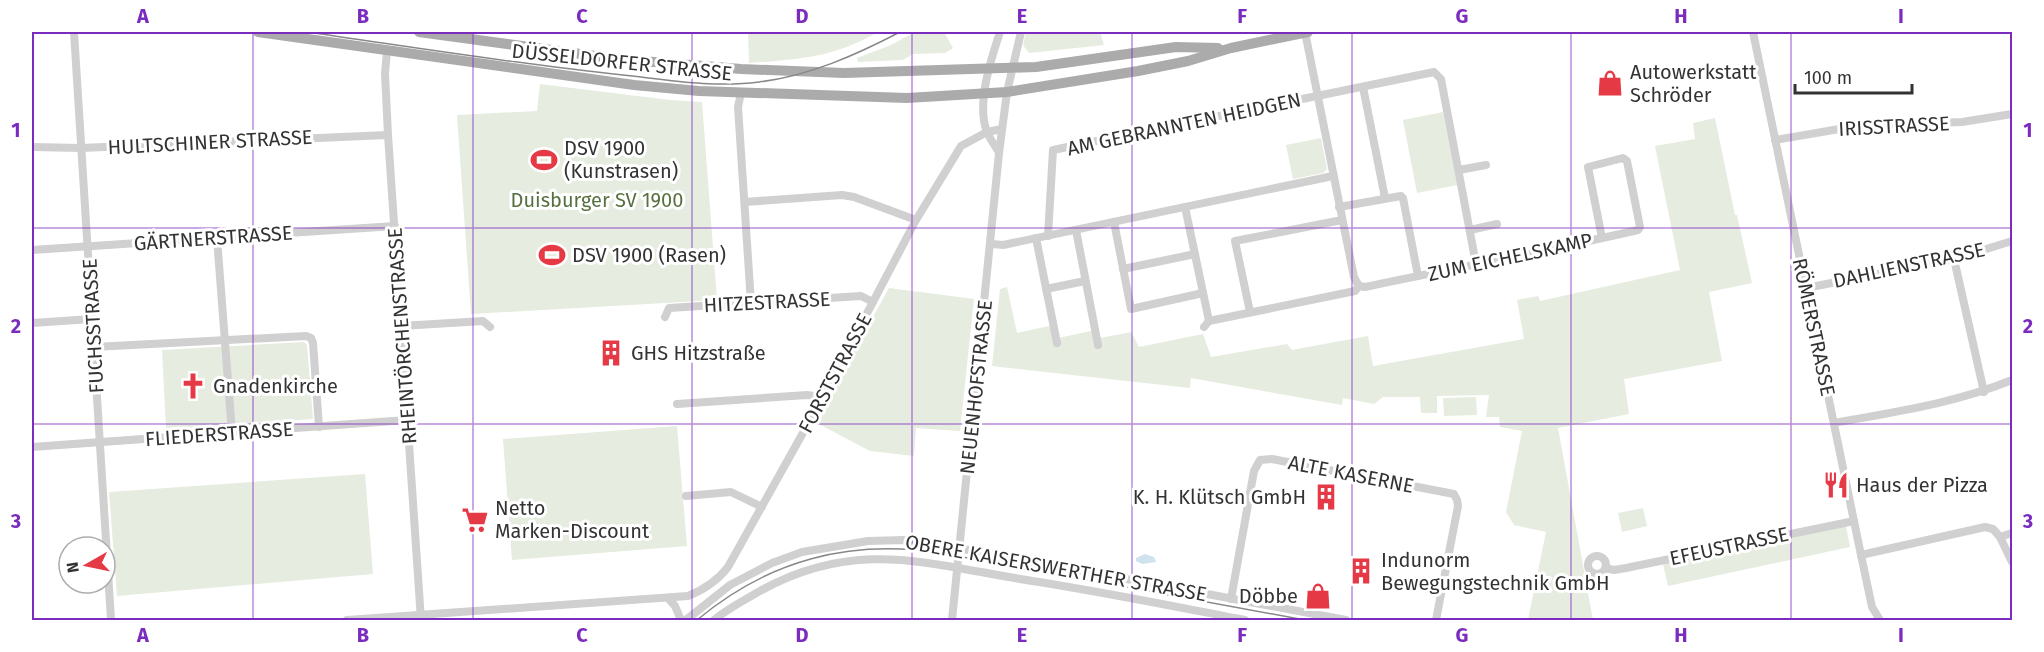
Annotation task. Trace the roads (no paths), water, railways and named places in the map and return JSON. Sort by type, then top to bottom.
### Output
[{"type":"main road","name":"DÜSSELDORFER STRASSE","points":[[258,32],[634,85],[699,91],[907,98],[1007,92],[1138,71],[1188,61],[1230,48]]},
{"type":"main road","name":"DÜSSELDORFER STRASSE","points":[[419,32],[617,59],[741,69],[844,73],[1012,69],[1176,47],[1230,48]]},
{"type":"main road","points":[[1230,48],[1306,32]]},
{"type":"street","name":"FUCHSSTRASSE","points":[[74,32],[111,621]]},
{"type":"street","points":[[999,153],[987,132],[983,109],[1000,32]]},
{"type":"street","name":"NEUENHOFSTRASSE","points":[[952,621],[992,244],[999,153],[1007,92],[1021,32]]},
{"type":"street","points":[[1306,32],[1339,207],[1355,282],[1359,286]]},
{"type":"street","name":"RÖMERSTRASSE","points":[[1753,32],[1872,607],[1880,621]]},
{"type":"street","name":"RHEINTÖRCHENSTRASSE","points":[[387,51],[385,74],[388,135],[421,618]]},
{"type":"street","name":"AM GEBRANNTEN HEIDGEN","points":[[1048,236],[1053,150],[1432,72],[1438,74],[1441,79],[1476,264]]},
{"type":"street","points":[[1339,207],[1385,198],[1363,87]]},
{"type":"street","points":[[741,93],[738,107],[751,303]]},
{"type":"street","name":"IRISSTRASSE","points":[[1775,140],[1857,126],[1975,121],[2013,114]]},
{"type":"street","points":[[987,132],[1002,129]]},
{"type":"street","name":"FORSTSTRASSE","points":[[347,621],[421,618],[668,598],[688,596],[699,592],[728,567],[823,397],[916,220],[961,146],[987,132]]},
{"type":"street","name":"HULTSCHINER STRASSE","points":[[32,147],[81,148],[388,135]]},
{"type":"street","name":"ZUM EICHELSKAMP","points":[[1185,207],[1203,293],[1206,324],[1250,312],[1355,291],[1359,286],[1365,287],[1602,238],[1638,230],[1640,228],[1627,161],[1623,158],[1587,166],[1602,238]]},
{"type":"street","points":[[1459,170],[1486,165]]},
{"type":"street","points":[[992,244],[1003,245],[1333,176]]},
{"type":"street","points":[[745,202],[842,195],[855,197],[916,220]]},
{"type":"street","name":"ZUM EICHELSKAMP","points":[[1385,198],[1397,196],[1403,198],[1418,276]]},
{"type":"street","points":[[1250,312],[1235,241],[1342,220]]},
{"type":"street","points":[[1114,222],[1131,309],[1203,293]]},
{"type":"street","points":[[1470,230],[1497,224]]},
{"type":"street","name":"GÄRTNERSTRASSE","points":[[32,249],[395,226]]},
{"type":"street","points":[[1076,230],[1098,345]]},
{"type":"street","points":[[217,238],[232,433]]},
{"type":"street","points":[[1036,238],[1057,343]]},
{"type":"street","name":"DAHLIENSTRASSE","points":[[1806,288],[1954,259],[2013,241]]},
{"type":"street","points":[[1123,269],[1195,255]]},
{"type":"street","points":[[1954,259],[1984,392]]},
{"type":"street","points":[[1046,289],[1085,281]]},
{"type":"street","name":"HITZESTRASSE","points":[[664,317],[669,308],[861,296],[873,302]]},
{"type":"street","points":[[32,323],[92,319]]},
{"type":"street","points":[[401,326],[483,321],[490,327]]},
{"type":"street","points":[[94,347],[306,336],[311,338],[313,343],[319,427]]},
{"type":"street","points":[[1834,423],[1984,392],[2013,380]]},
{"type":"street","points":[[677,405],[807,395],[823,397]]},
{"type":"street","name":"FLIEDERSTRASSE","points":[[32,447],[407,420]]},
{"type":"street","name":"ALTE KASERNE","points":[[1231,599],[1254,471],[1260,460],[1272,459],[1454,494],[1458,506],[1436,621]]},
{"type":"street","points":[[686,496],[734,492],[762,507]]},
{"type":"street","name":"EFEUSTRASSE","points":[[1605,568],[1614,570],[1626,568],[1854,520]]},
{"type":"street","points":[[1861,555],[1985,528],[1993,529],[2000,537],[2013,562]]},
{"type":"street","points":[[2000,537],[2013,533]]},
{"type":"street","name":"OBERE KAISERSWERTHER STRASSE","points":[[686,621],[705,603],[730,585],[772,563],[802,552],[868,541],[904,540],[960,548],[1346,621]]},
{"type":"street","name":"OBERE KAISERSWERTHER STRASSE","points":[[716,618],[775,583],[803,571],[836,563],[873,558],[901,559],[1068,586],[1245,621]]},
{"type":"street","points":[[668,598],[675,606],[681,621]]},
{"type":"water","points":[[1145,554],[1154,557],[1156,562],[1142,564],[1136,561],[1136,558]]},
{"type":"tram line","points":[[307,32],[544,66],[708,84],[742,84],[796,75],[866,49],[900,32]]},
{"type":"tram line","points":[[697,620],[724,599],[782,569],[842,552],[874,549],[907,549],[941,553],[1305,620]]},
{"type":"place","name":"Autowerkstatt Schröder","points":[[1610,83]]},
{"type":"place","name":"DSV 1900 (Kunstrasen)","points":[[544,160]]},
{"type":"place","name":"DSV 1900 (Rasen)","points":[[552,255]]},
{"type":"place","name":"GHS Hitzstraße","points":[[611,353]]},
{"type":"place","name":"Gnadenkirche","points":[[193,386]]},
{"type":"place","name":"Haus der Pizza","points":[[1836,485]]},
{"type":"place","name":"K. H. Klütsch GmbH","points":[[1326,497]]},
{"type":"place","name":"Netto Marken-Discount","points":[[475,520]]},
{"type":"place","name":"Indunorm Bewegungstechnik GmbH","points":[[1361,571]]},
{"type":"place","name":"Döbbe","points":[[1318,596]]},
{"type":"park label","name":"Duisburger SV 1900","points":[[597,200]]}]
